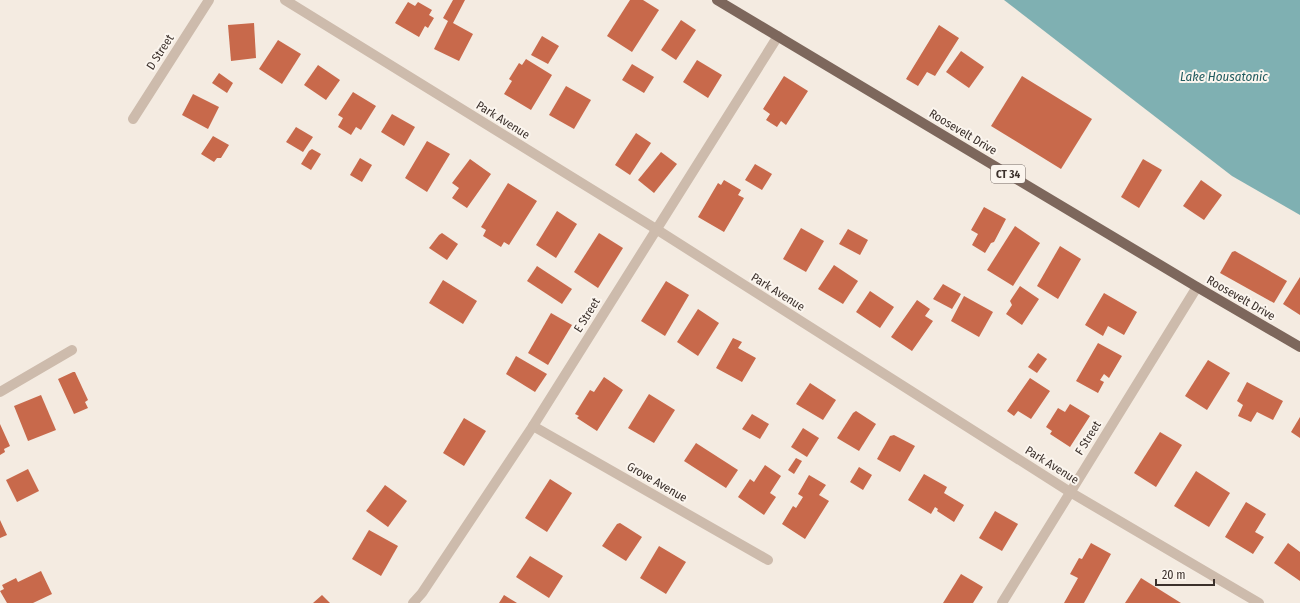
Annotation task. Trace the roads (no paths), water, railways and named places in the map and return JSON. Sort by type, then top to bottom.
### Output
[{"type":"main road","name":"Roosevelt Drive","points":[[717,0],[1300,347]]},
{"type":"street","name":"D Street","points":[[133,119],[209,0]]},
{"type":"street","name":"Park Avenue","points":[[285,0],[656,229],[1070,492],[1259,603]]},
{"type":"street","name":"E Street","points":[[413,603],[422,594],[533,426],[778,36]]},
{"type":"street","name":"F Street","points":[[1002,603],[1197,287]]},
{"type":"street","points":[[0,392],[72,350]]},
{"type":"street","name":"Grove Avenue","points":[[533,426],[768,560]]},
{"type":"water","name":"Lake Housatonic","points":[[1004,0],[1300,0],[1300,215],[1232,176]]}]
